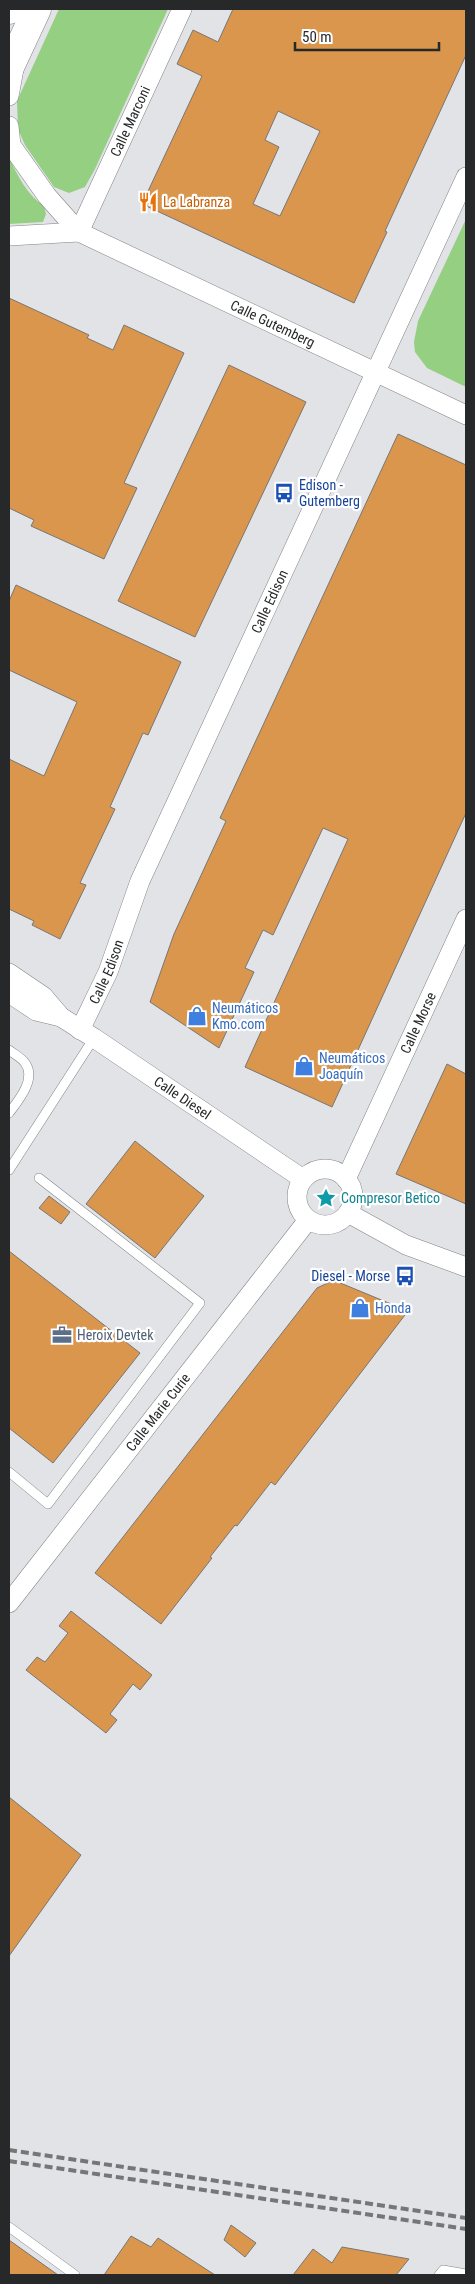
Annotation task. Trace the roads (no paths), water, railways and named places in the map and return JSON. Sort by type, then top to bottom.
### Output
[{"type":"highway","points":[[13,60],[37,9]]},
{"type":"street","name":"Calle Marconi","points":[[79,232],[182,9]]},
{"type":"street","points":[[9,96],[13,60]]},
{"type":"street","points":[[9,126],[11,145],[48,196],[79,232]]},
{"type":"street","name":"Calle Edison","points":[[87,1034],[140,880],[466,177]]},
{"type":"street","points":[[9,236],[79,232]]},
{"type":"street","name":"Calle Gutemberg","points":[[79,232],[466,415]]},
{"type":"street","name":"Calle Morse","points":[[346,1179],[466,919]]},
{"type":"street","name":"Calle Diesel","points":[[9,972],[44,996],[61,1017],[304,1179]]},
{"type":"street","name":"Calle Diesel","points":[[9,993],[36,1011],[61,1017]]},
{"type":"street","points":[[320,1170],[330,1170],[339,1173],[346,1179],[351,1187],[353,1196],[352,1205],[348,1213],[340,1221],[329,1225],[318,1225],[308,1220],[302,1213],[296,1196],[304,1179],[320,1170]]},
{"type":"street","points":[[348,1213],[406,1245],[466,1267]]},
{"type":"street","name":"Calle Marie Curie","points":[[9,1603],[308,1220]]},
{"type":"lane","points":[[9,1170],[87,1034]]},
{"type":"lane","points":[[9,1050],[25,1062],[28,1070],[24,1092],[9,1114]]},
{"type":"lane","points":[[9,1472],[48,1504],[200,1303],[38,1178]]},
{"type":"lane","points":[[9,2227],[75,2275]]},
{"type":"lane","points":[[439,2275],[443,2270],[466,2274]]},
{"type":"railway","points":[[9,2150],[466,2218]]},
{"type":"railway","points":[[9,2161],[466,2229]]},
{"type":"place","name":"La Labranza","points":[[148,202]]},
{"type":"place","name":"Edison - Gutemberg","points":[[284,493]]},
{"type":"place","name":"Neumáticos Kmo.com","points":[[197,1016]]},
{"type":"place","name":"Neumáticos Joaquín","points":[[304,1066]]},
{"type":"place","name":"Compresor Betico","points":[[326,1198]]},
{"type":"place","name":"Diesel - Morse","points":[[405,1276]]},
{"type":"place","name":"Honda","points":[[360,1308]]},
{"type":"place","name":"Heroix Devtek","points":[[62,1335]]}]
